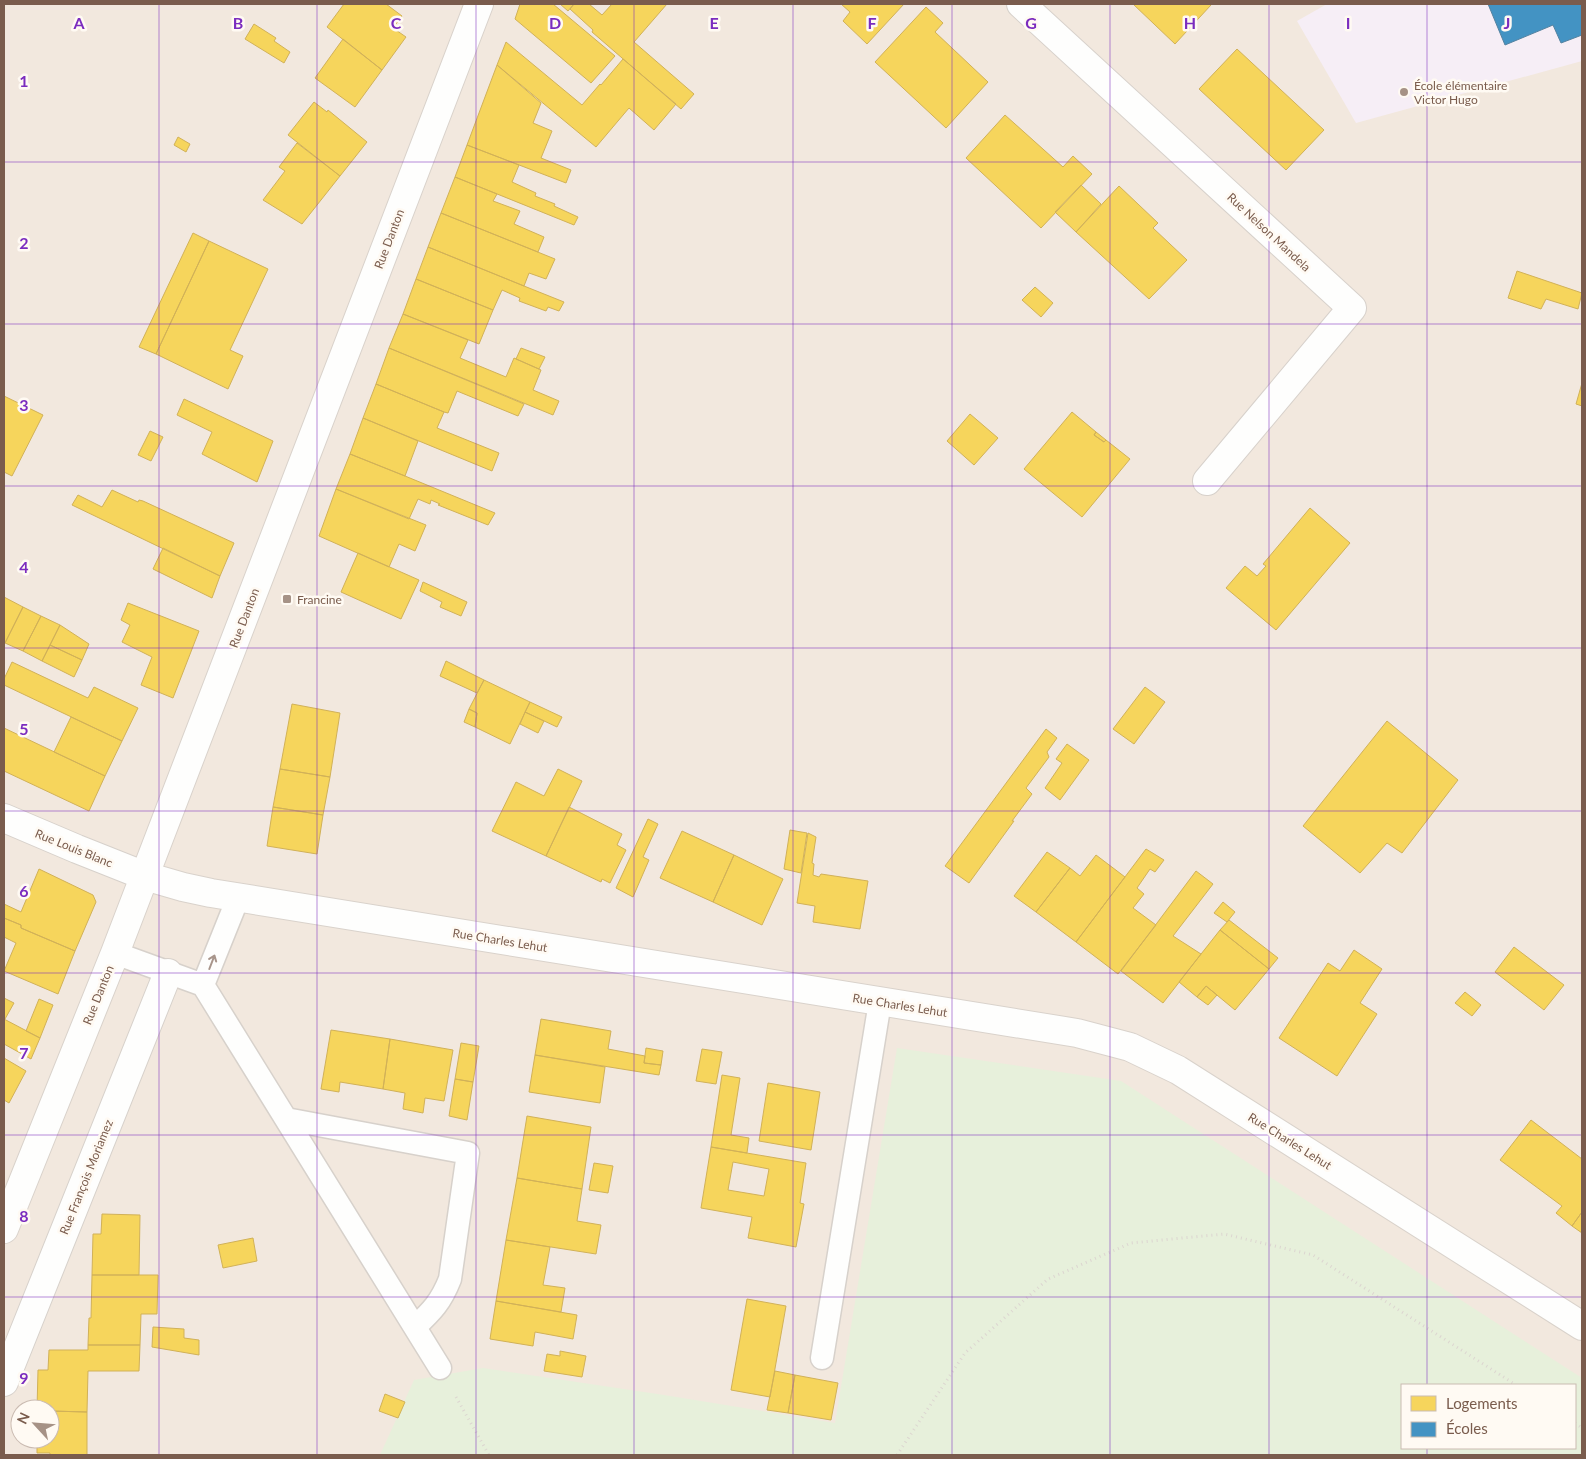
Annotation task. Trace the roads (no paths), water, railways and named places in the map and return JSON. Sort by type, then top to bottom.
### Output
[{"type":"street","name":"Rue Danton","points":[[4,1229],[116,953],[479,4]]},
{"type":"street","name":"Rue Nelson Mandela","points":[[1021,4],[1352,308],[1207,481]]},
{"type":"street","name":"Rue Louis Blanc","points":[[4,818],[60,843],[145,876]]},
{"type":"street","name":"Rue Charles Lehut","points":[[145,876],[183,887],[238,898],[1077,1033],[1130,1047],[1178,1070],[1582,1326]]},
{"type":"street","name":"Rue François Moriamez","points":[[4,1382],[168,972]]},
{"type":"lane","points":[[203,985],[238,898]]},
{"type":"lane","points":[[116,953],[203,985],[440,1368]]},
{"type":"lane","points":[[822,1358],[880,1002]]},
{"type":"lane","points":[[286,1120],[468,1153],[450,1279],[444,1295],[415,1327]]},
{"type":"place","name":"École élémentaire Victor Hugo","points":[[1404,92]]},
{"type":"place","name":"Francine","points":[[287,599]]}]
